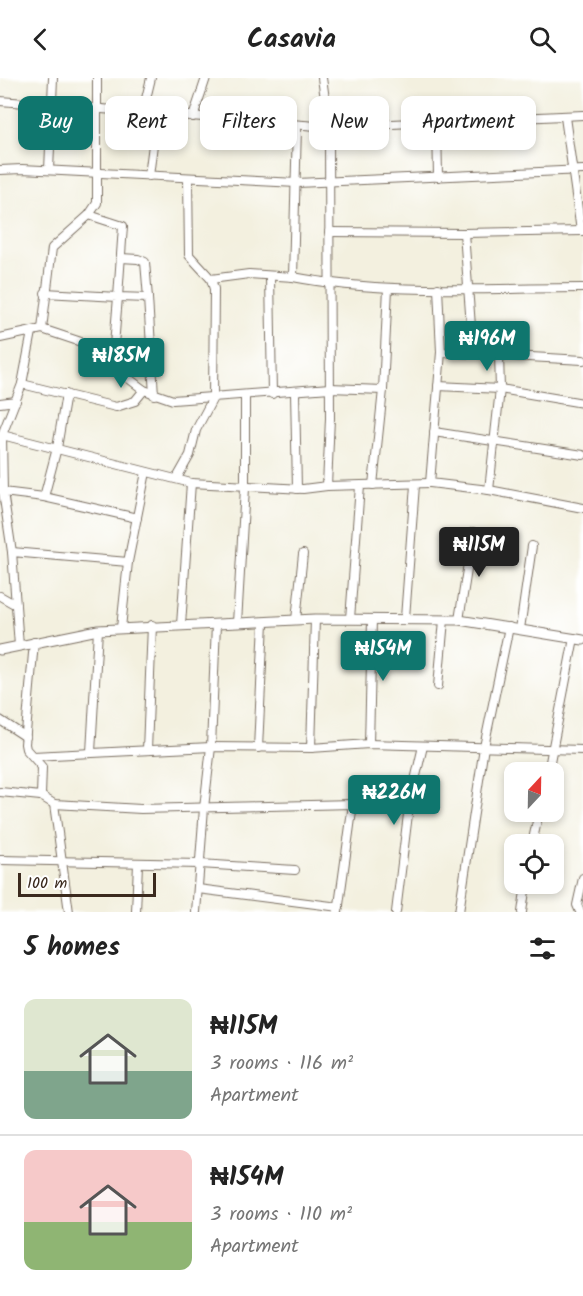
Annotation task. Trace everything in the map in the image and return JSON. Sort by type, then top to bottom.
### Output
[{"type":"street","points":[[52,96],[53,78]]},
{"type":"street","points":[[42,329],[52,248],[89,214],[97,202],[96,172],[99,144],[95,107],[97,78]]},
{"type":"street","points":[[147,96],[151,78]]},
{"type":"street","points":[[193,117],[206,78]]},
{"type":"street","points":[[322,78],[325,96]]},
{"type":"street","points":[[0,101],[18,102]]},
{"type":"street","points":[[95,107],[105,108]]},
{"type":"street","points":[[188,116],[200,118]]},
{"type":"street","points":[[536,118],[583,116]]},
{"type":"street","points":[[329,232],[582,231],[571,171],[565,117]]},
{"type":"street","points":[[297,126],[309,126]]},
{"type":"street","points":[[49,170],[50,150]]},
{"type":"street","points":[[149,176],[153,150]]},
{"type":"street","points":[[293,277],[297,150]]},
{"type":"street","points":[[327,486],[330,388],[329,150]]},
{"type":"street","points":[[438,150],[438,177]]},
{"type":"street","points":[[0,170],[96,172],[297,183],[583,170]]},
{"type":"street","points":[[177,478],[190,455],[196,430],[213,398],[214,295],[211,279],[189,255],[188,178]]},
{"type":"street","points":[[89,214],[123,226],[113,357]]},
{"type":"street","points":[[464,233],[473,353]]},
{"type":"street","points":[[121,258],[138,259],[145,262],[154,395]]},
{"type":"street","points":[[211,279],[249,274],[293,277],[330,284],[388,288],[583,288]]},
{"type":"street","points":[[270,276],[272,394]]},
{"type":"street","points":[[374,485],[383,390],[388,288]]},
{"type":"street","points":[[430,483],[441,352],[438,288]]},
{"type":"street","points":[[45,293],[148,298]]},
{"type":"street","points":[[0,338],[42,329],[105,350],[128,378],[144,390],[173,400],[295,393],[330,388],[383,390]]},
{"type":"street","points":[[19,646],[12,552],[3,508],[2,435],[22,384],[32,332]]},
{"type":"street","points":[[441,352],[583,360]]},
{"type":"street","points":[[489,490],[500,389],[499,355]]},
{"type":"street","points":[[22,384],[116,407],[135,401],[144,390]]},
{"type":"street","points":[[438,386],[500,389],[583,403]]},
{"type":"street","points":[[295,393],[297,489]]},
{"type":"street","points":[[44,497],[57,448],[66,394]]},
{"type":"street","points":[[237,623],[245,488],[245,396]]},
{"type":"street","points":[[0,403],[16,401]]},
{"type":"street","points":[[434,432],[583,456]]},
{"type":"street","points":[[2,435],[191,483],[245,488],[297,489],[430,483],[489,490],[583,508]]},
{"type":"street","points":[[122,628],[128,562],[146,472]]},
{"type":"street","points":[[181,625],[191,483]]},
{"type":"street","points":[[405,618],[415,485]]},
{"type":"street","points":[[350,619],[360,486]]},
{"type":"street","points":[[2,490],[137,518]]},
{"type":"street","points":[[459,620],[473,532]]},
{"type":"street","points":[[520,629],[532,546]]},
{"type":"street","points":[[12,552],[128,562]]},
{"type":"street","points":[[296,620],[303,554]]},
{"type":"street","points":[[0,596],[16,604]]},
{"type":"street","points":[[311,748],[315,619]]},
{"type":"street","points":[[0,650],[98,630],[152,625],[315,619],[459,620],[578,639],[550,762]]},
{"type":"street","points":[[369,744],[372,619]]},
{"type":"street","points":[[438,686],[444,620]]},
{"type":"street","points":[[258,748],[264,622]]},
{"type":"street","points":[[196,912],[211,747],[216,624]]},
{"type":"street","points":[[147,750],[152,625]]},
{"type":"street","points":[[459,912],[484,747],[509,627]]},
{"type":"street","points":[[91,752],[98,630]]},
{"type":"street","points":[[34,642],[26,749],[42,767],[41,796]]},
{"type":"street","points":[[0,720],[26,737]]},
{"type":"street","points":[[33,756],[211,747],[311,748],[369,744],[583,750]]},
{"type":"street","points":[[396,912],[409,806],[423,746]]},
{"type":"street","points":[[0,792],[41,796],[54,804],[141,809],[353,804],[409,806]]},
{"type":"street","points":[[54,804],[69,912]]},
{"type":"street","points":[[198,889],[338,909],[353,804]]},
{"type":"street","points":[[0,860],[200,864],[295,870]]},
{"type":"street","points":[[136,912],[138,863]]},
{"type":"street","points":[[580,912],[577,905],[583,878]]},
{"type":"street","points":[[522,912],[525,894]]}]
